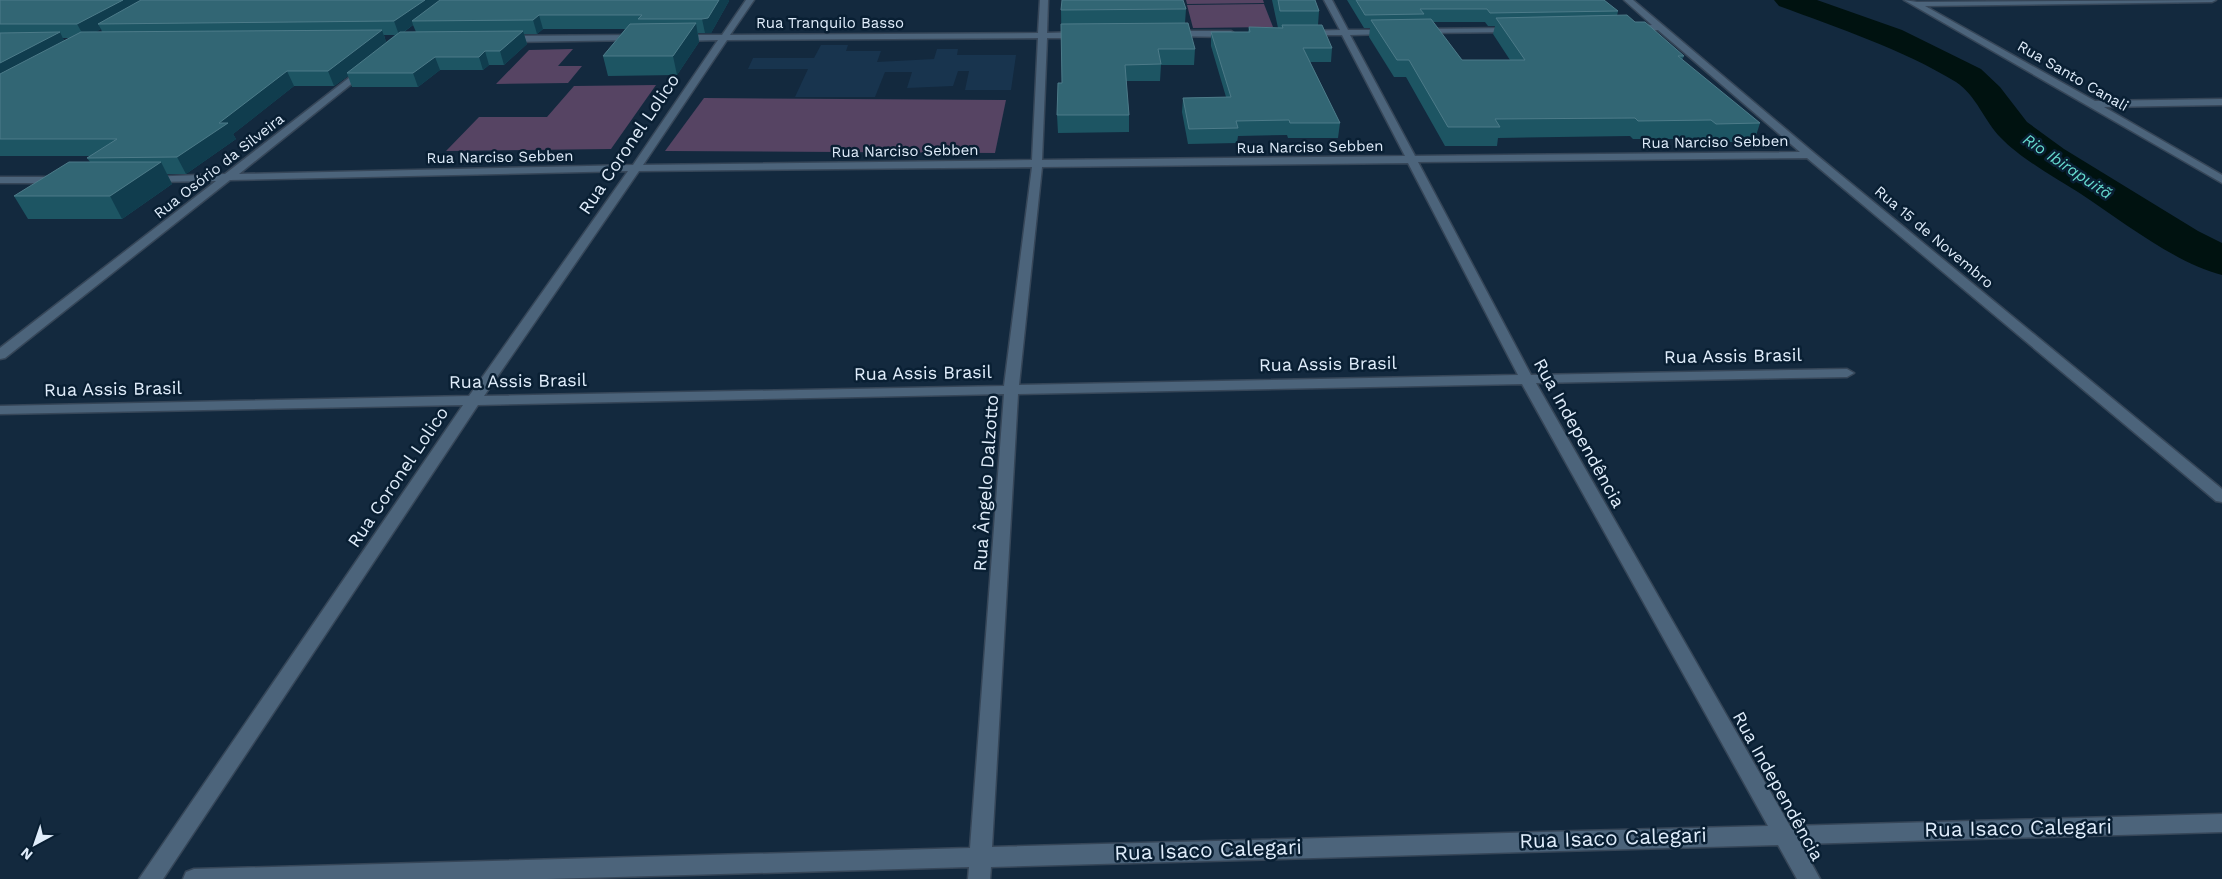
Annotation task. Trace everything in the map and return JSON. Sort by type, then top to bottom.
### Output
[{"type":"street","name":"Rua Coronel Lolico","points":[[150,879],[472,401],[636,168],[750,0]]},
{"type":"street","name":"Rua Ângelo Dalzotto","points":[[979,879],[1011,390],[1037,165],[1044,0]]},
{"type":"street","name":"Rua Independência","points":[[1328,0],[1526,378],[1809,879]]},
{"type":"street","name":"Rua 15 de Novembro","points":[[1628,0],[1810,155],[2222,497]]},
{"type":"street","points":[[1911,2],[2212,0]]},
{"type":"street","name":"Rua Santo Canali","points":[[1911,2],[2222,180]]},
{"type":"street","points":[[1620,28],[1659,27]]},
{"type":"street","points":[[1414,32],[1522,30]]},
{"type":"street","points":[[1297,33],[1395,32]]},
{"type":"street","points":[[1160,34],[1238,34]]},
{"type":"street","name":"Rua Tranquilo Basso","points":[[665,38],[1092,35]]},
{"type":"street","points":[[500,39],[646,38]]},
{"type":"street","name":"Rua Osório da Silveira","points":[[0,356],[372,64]]},
{"type":"street","points":[[2092,104],[2222,102]]},
{"type":"street","name":"Rua Narciso Sebben","points":[[138,179],[636,168],[1412,161],[1810,155]]},
{"type":"street","points":[[0,180],[69,180]]},
{"type":"street","name":"Rua Assis Brasil","points":[[0,410],[1847,373]]},
{"type":"street","name":"Rua Isaco Calegari","points":[[194,879],[1784,833],[2222,823]]},
{"type":"shaded area","points":[[1186,0],[1263,0],[1264,3],[1187,4]]},
{"type":"shaded area","points":[[1264,4],[1273,27],[1193,28],[1187,5]]},
{"type":"shaded area","points":[[821,45],[848,45],[846,51],[881,51],[877,62],[934,59],[937,49],[958,49],[957,55],[1016,55],[1011,90],[965,90],[969,71],[958,71],[953,86],[907,88],[912,72],[885,72],[875,97],[795,97],[808,69],[748,69],[753,58],[814,58]]},
{"type":"shaded area","points":[[573,49],[558,66],[582,66],[568,83],[496,84],[529,50]]},
{"type":"shaded area","points":[[656,85],[611,149],[446,151],[479,117],[547,117],[574,86]]},
{"type":"shaded area","points":[[704,98],[1006,100],[995,153],[665,151]]},
{"type":"building","points":[[0,0],[123,0],[77,24],[0,24]]},
{"type":"building","points":[[141,0],[425,0],[394,21],[98,24]]},
{"type":"building","points":[[440,0],[719,0],[708,18],[702,19],[638,19],[642,15],[539,15],[533,20],[412,21]]},
{"type":"building","points":[[1062,0],[1183,0],[1186,9],[1061,10]]},
{"type":"building","points":[[1278,0],[1315,0],[1319,11],[1280,11]]},
{"type":"building","points":[[1356,0],[1604,0],[1618,11],[1490,13],[1487,9],[1420,9],[1424,14],[1365,15]]},
{"type":"building","points":[[1627,15],[1635,22],[1645,22],[1684,56],[1678,56],[1760,123],[1716,124],[1711,120],[1638,121],[1635,118],[1495,119],[1500,127],[1448,127],[1409,60],[1397,60],[1371,20],[1431,19],[1462,60],[1525,60],[1496,18]]},
{"type":"building","points":[[696,23],[673,56],[603,56],[630,24]]},
{"type":"building","points":[[1188,23],[1195,49],[1158,49],[1161,64],[1125,65],[1129,115],[1057,115],[1058,83],[1062,83],[1061,24]]},
{"type":"building","points":[[1282,25],[1322,25],[1332,48],[1303,48],[1340,123],[1290,123],[1289,120],[1236,121],[1238,128],[1189,129],[1183,98],[1231,97],[1211,32],[1250,32],[1249,27],[1283,28]]},
{"type":"building","points":[[382,30],[328,71],[287,71],[219,123],[228,123],[177,157],[87,158],[117,139],[0,139],[0,74],[81,32]]},
{"type":"building","points":[[523,31],[500,51],[485,51],[479,57],[435,57],[413,73],[347,73],[400,32]]},
{"type":"building","points":[[60,32],[0,63],[0,33]]},
{"type":"building","points":[[69,162],[161,162],[110,196],[14,196]]},
{"type":"waterway","name":"Rio Ibirapuitã","points":[[1789,0],[1891,37],[1969,76],[1988,94],[2014,130],[2050,157],[2182,240],[2222,261]]}]
